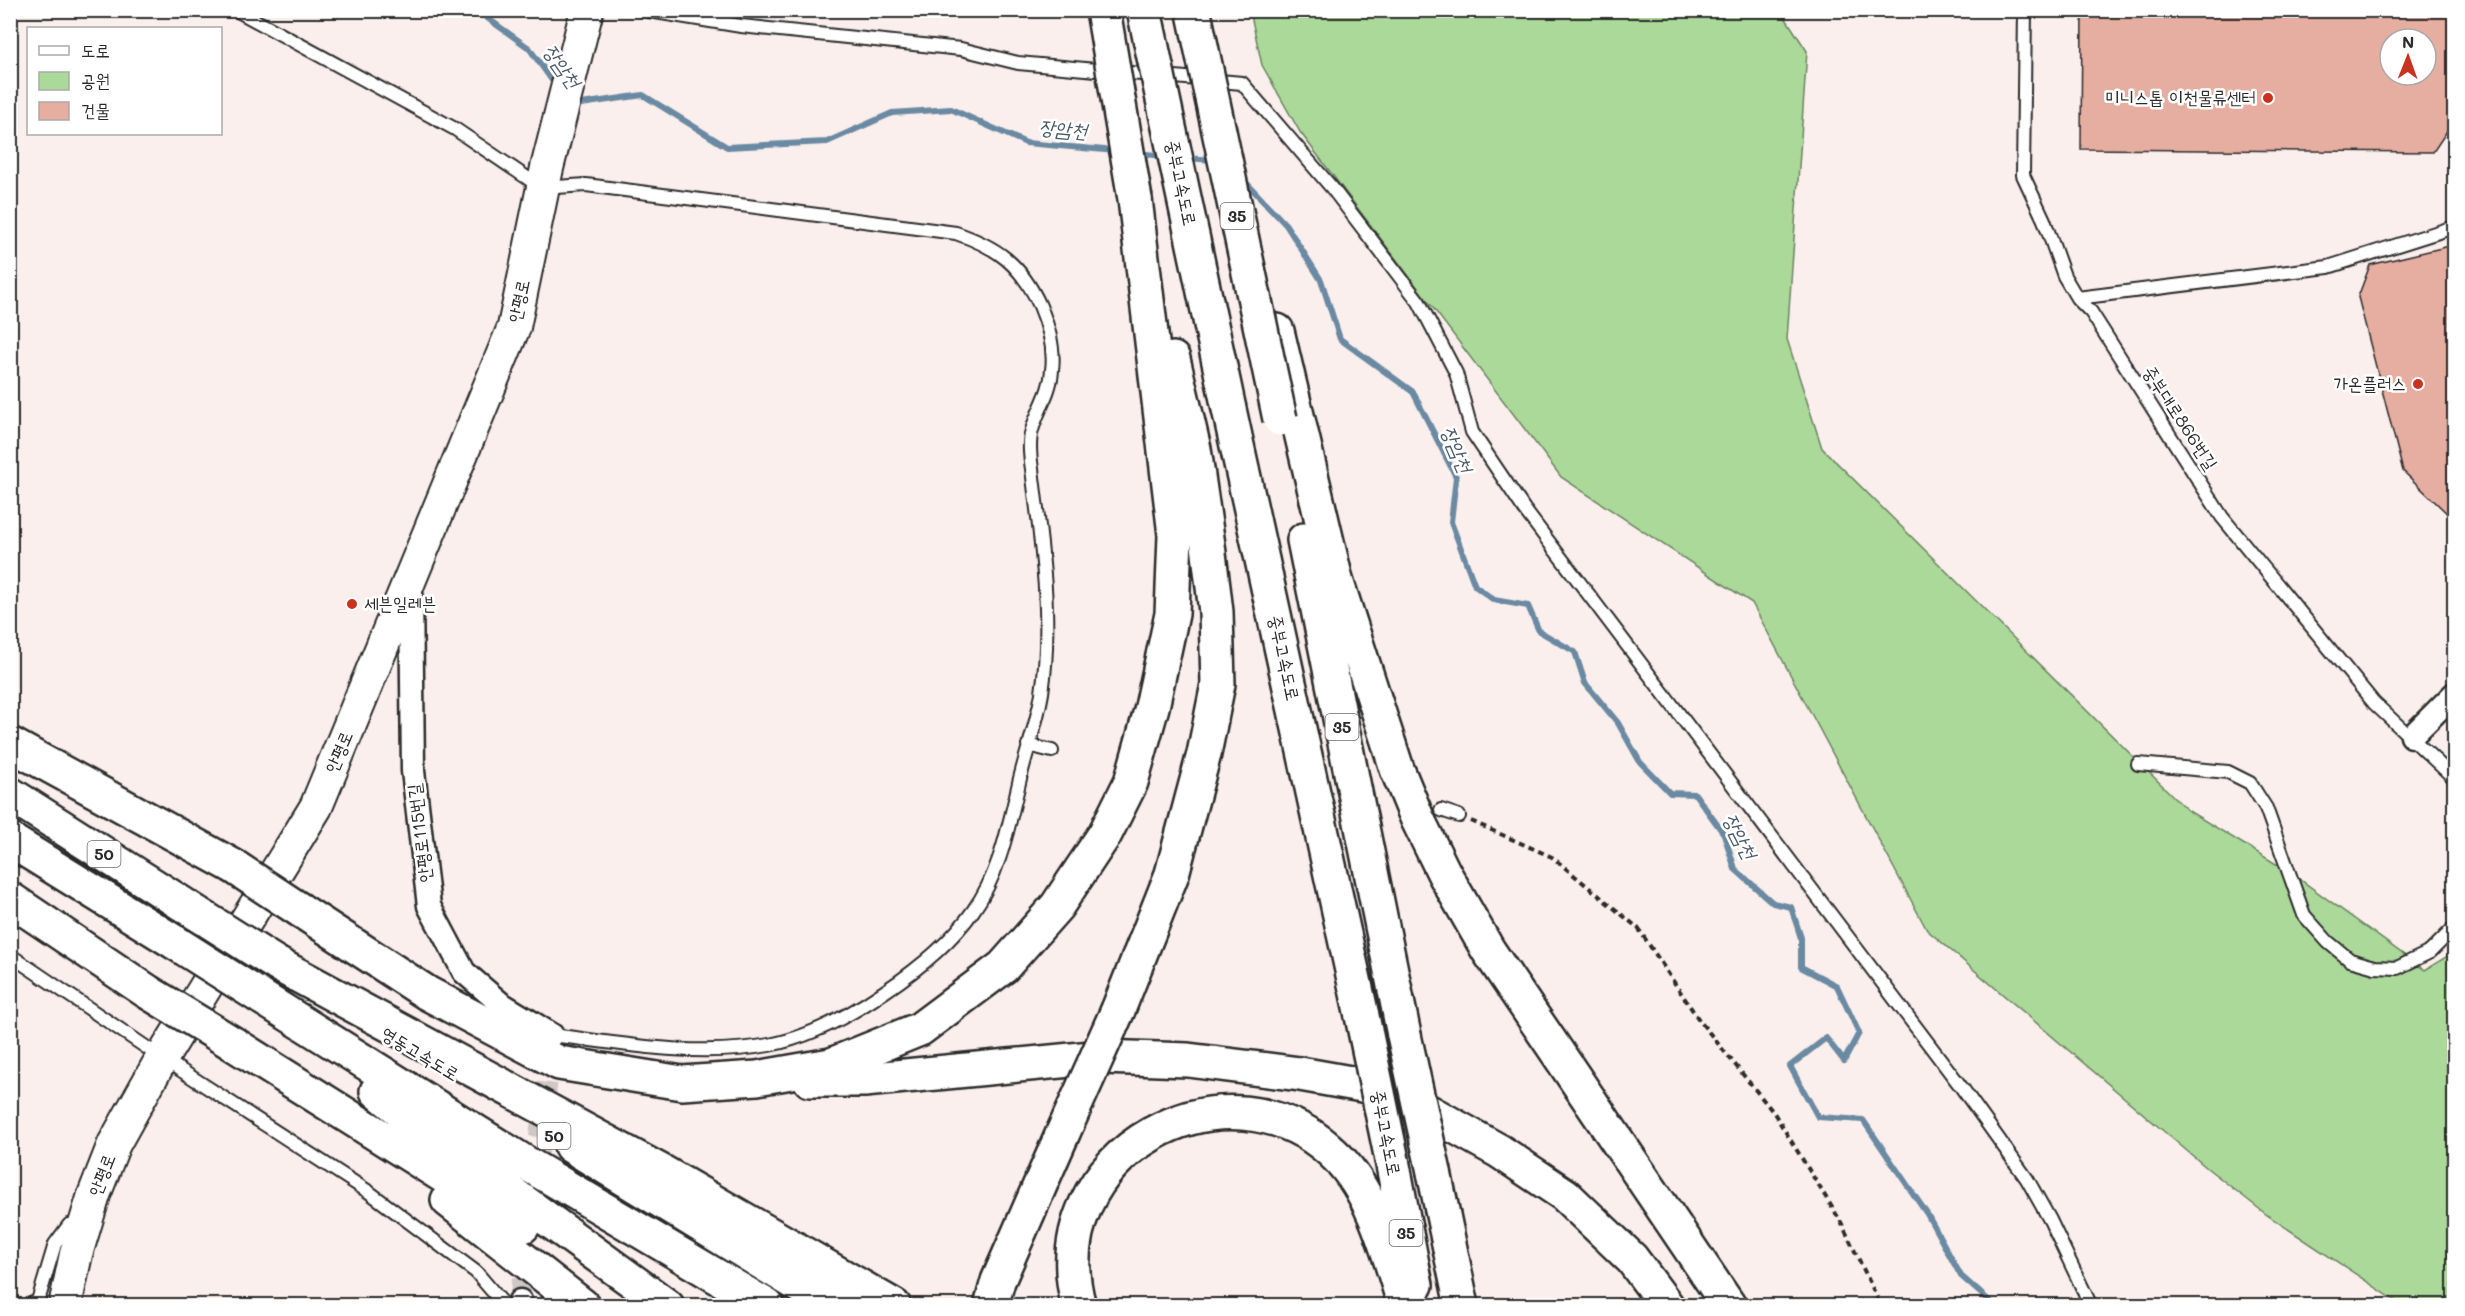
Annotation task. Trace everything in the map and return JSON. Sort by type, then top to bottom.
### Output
[{"type":"highway","points":[[10,744],[233,866],[427,993],[559,1063],[682,1083],[757,1078],[831,1065],[920,1029],[1003,967],[1058,906],[1105,834],[1131,782],[1152,707],[1172,614],[1175,535],[1135,199],[1103,10]]},
{"type":"highway","name":"중부고속도로","points":[[1144,10],[1362,1016],[1420,1305]]},
{"type":"highway","points":[[1201,11],[1336,580],[1397,769],[1418,820],[1444,873],[1488,950],[1729,1305]]},
{"type":"highway","name":"중부고속도로","points":[[1201,11],[1280,419],[1404,1035],[1462,1305]]},
{"type":"highway","points":[[994,1293],[1118,1010],[1172,874],[1204,754],[1218,684],[1216,612],[1194,449],[1135,199]]},
{"type":"highway","name":"영동고속도로","points":[[10,795],[370,1023],[833,1305]]},
{"type":"highway","name":"영동고속도로","points":[[10,840],[524,1162],[766,1305]]},
{"type":"highway","points":[[10,899],[148,992],[318,1096],[649,1305]]},
{"type":"highway","points":[[277,964],[664,1173],[894,1305]]},
{"type":"highway","points":[[261,997],[422,1128],[667,1305]]},
{"type":"highway","points":[[728,1080],[864,1080],[1102,1057],[1188,1060],[1300,1074],[1362,1085],[1406,1099],[1499,1151],[1565,1196],[1632,1259],[1667,1305]]},
{"type":"highway","points":[[318,1096],[583,1305]]},
{"type":"highway","points":[[1079,1305],[1074,1291],[1075,1241],[1080,1218],[1091,1193],[1104,1173],[1125,1152],[1152,1134],[1182,1120],[1210,1113],[1234,1111],[1260,1114],[1286,1121],[1303,1130],[1338,1158],[1366,1198],[1380,1231],[1405,1305]]},
{"type":"street","name":"안평로","points":[[65,1305],[86,1221],[114,1144],[162,1058],[316,807],[514,327],[545,178],[585,15]]},
{"type":"street","name":"안평로115번길","points":[[411,577],[413,771],[429,906],[464,972],[500,1003],[552,1035]]},
{"type":"street","points":[[2412,736],[2454,694]]},
{"type":"lane","points":[[237,10],[545,178],[956,233],[978,241],[1005,256],[1022,277],[1039,304],[1051,338],[1053,371],[1045,400],[1031,430],[1030,457],[1044,568],[1046,634],[1042,693],[1004,842],[994,872],[975,910],[947,943],[906,977],[862,1007],[819,1029],[770,1044],[727,1050],[678,1050],[552,1035]]},
{"type":"lane","points":[[644,10],[741,26],[962,49],[1018,63],[1242,83],[1332,188],[1419,302],[1456,373],[1473,432],[1524,509],[1962,1088],[2027,1179],[2050,1220],[2091,1305]]},
{"type":"lane","name":"중부대로866번길","points":[[2025,10],[2022,175],[2044,220],[2064,276],[2077,298],[2091,312],[2222,518],[2374,703],[2412,736],[2454,778]]},
{"type":"lane","points":[[2077,298],[2328,267],[2454,227]]},
{"type":"lane","points":[[1028,745],[1052,751]]},
{"type":"lane","points":[[2138,764],[2228,772],[2250,783],[2266,808],[2304,915],[2328,942],[2350,960],[2375,968],[2397,968],[2430,952],[2454,928]]},
{"type":"lane","points":[[1442,810],[1459,816]]},
{"type":"lane","points":[[10,955],[162,1058],[369,1191],[515,1304]]},
{"type":"lane","points":[[26,1305],[39,1301],[55,1244],[69,1225],[86,1221]]},
{"type":"path","points":[[1459,816],[1552,856],[1638,928],[1699,1020],[1774,1113],[1841,1222],[1881,1305]]},
{"type":"green space","points":[[1250,11],[1781,11],[1807,51],[1787,339],[1822,448],[2187,810],[2291,873],[2425,970],[2454,952],[2454,1305],[2402,1305],[2267,1215],[2207,1168],[1927,930],[1752,603],[1561,477],[1300,132],[1262,65]]},
{"type":"building","name":"미니스톱 이천물류센터","points":[[2082,10],[2454,10],[2453,122],[2433,152],[2081,149]]},
{"type":"building","name":"가온플러스","points":[[2454,245],[2454,520],[2403,471],[2358,297],[2370,265]]},
{"type":"waterway","name":"장암천","points":[[461,10],[483,15],[529,48],[556,86]]},
{"type":"waterway","name":"장암천","points":[[574,105],[643,95],[727,147],[827,142],[892,113],[951,109],[1026,143],[1116,151]]},
{"type":"waterway","name":"장암천","points":[[1138,153],[1163,156]]},
{"type":"waterway","name":"장암천","points":[[1186,158],[1214,160]]},
{"type":"waterway","name":"장암천","points":[[1241,177],[1286,225],[1321,280],[1340,339],[1413,392],[1456,477],[1451,522],[1475,586],[1494,600],[1528,606],[1539,631],[1575,652],[1585,683],[1618,723],[1640,762],[1670,793],[1695,794],[1724,834],[1735,869],[1773,903],[1791,907],[1801,938],[1801,967],[1837,986],[1859,1033],[1844,1061],[1826,1038],[1790,1066],[1818,1117],[1863,1120],[1927,1214],[1961,1276],[1995,1306]]},
{"type":"tunnel","points":[[520,1301],[551,1046]]},
{"type":"place","name":"미니스톱 이천물류센터","points":[[2268,98]]},
{"type":"place","name":"가온플러스","points":[[2418,384]]},
{"type":"place","name":"세븐일레븐","points":[[352,604]]}]
